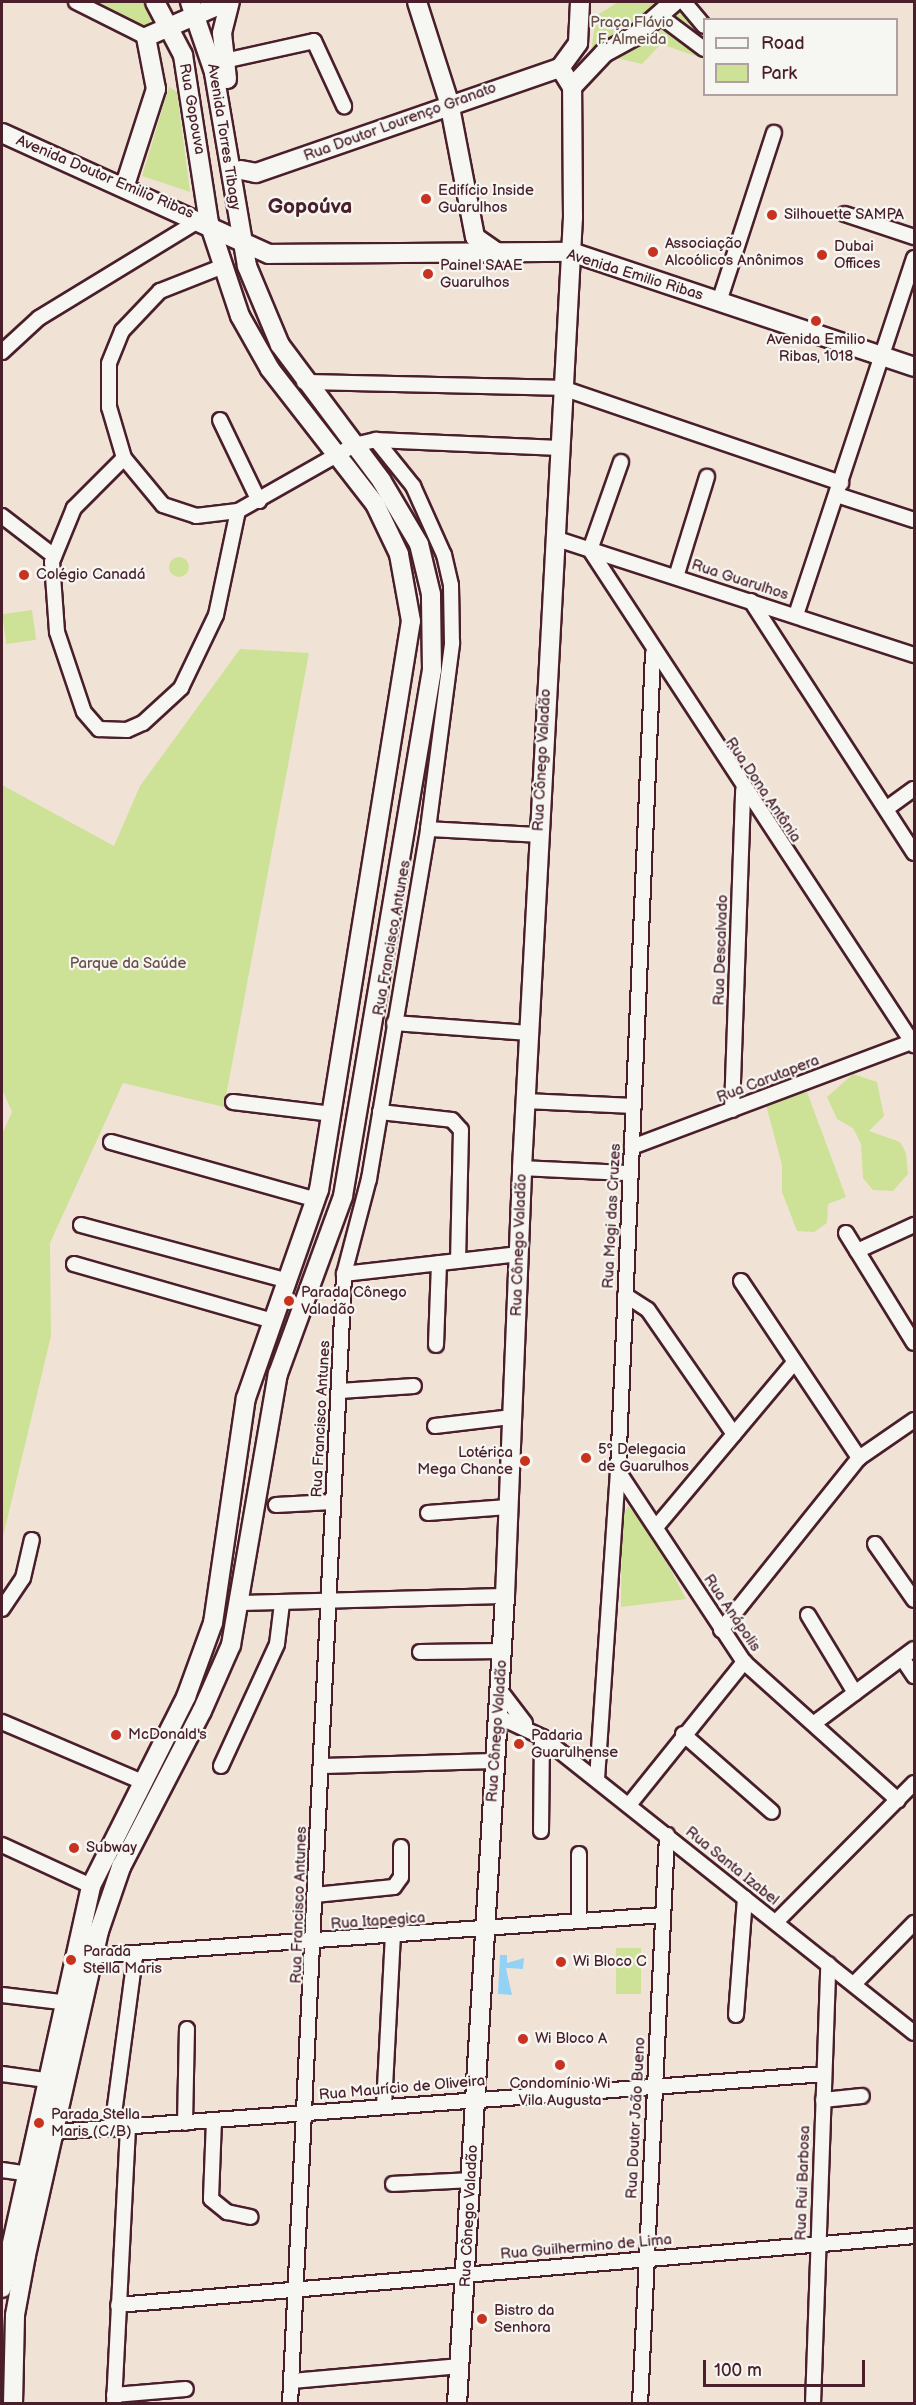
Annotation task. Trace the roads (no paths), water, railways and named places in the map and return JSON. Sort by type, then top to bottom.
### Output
[{"type":"main road","name":"Rua Gopouva","points":[[12,2253],[24,2173],[61,2002],[91,1886],[140,1781],[186,1697],[207,1644],[240,1424],[273,1321],[317,1200],[411,621],[399,554],[375,504],[255,345],[221,267],[205,221],[183,55],[170,25],[155,2]]},
{"type":"main road","points":[[417,2],[449,102],[473,229],[484,248],[506,254]]},
{"type":"main road","points":[[580,2],[578,43],[560,68],[572,87],[604,53],[660,16],[674,2]]},
{"type":"main road","points":[[2,2288],[55,2132],[93,1956],[120,1867],[219,1676],[239,1604],[271,1402],[286,1346],[343,1196],[375,1018],[434,630],[418,544],[354,445],[304,382],[280,345],[249,273],[241,170],[217,56],[224,3],[193,8],[170,25],[146,37],[156,89]]},
{"type":"main road","name":"Avenida Torres Tibagy","points":[[193,8],[217,56],[246,243]]},
{"type":"main road","points":[[578,43],[604,53]]},
{"type":"main road","points":[[126,185],[156,89],[183,55]]},
{"type":"main road","name":"Rua Doutor Lourenço Granato","points":[[241,170],[256,173],[449,102],[560,68]]},
{"type":"main road","name":"Rua Cônego Valadão","points":[[457,2403],[505,1596],[525,1101],[572,232],[572,87]]},
{"type":"main road","name":"Avenida Doutor Emilio Ribas","points":[[2,133],[205,221]]},
{"type":"main road","name":"Avenida Emilio Ribas","points":[[205,221],[246,243],[287,258],[571,252],[915,367]]},
{"type":"main road","points":[[443,254],[466,246],[473,229]]},
{"type":"main road","points":[[546,252],[572,232]]},
{"type":"main road","points":[[348,1013],[375,1018]]},
{"type":"main road","points":[[12,2253],[15,2315],[13,2403]]},
{"type":"street","points":[[76,2],[92,6],[146,37]]},
{"type":"street","points":[[684,2],[703,25]]},
{"type":"street","points":[[660,16],[703,48]]},
{"type":"street","points":[[217,56],[314,41],[344,106]]},
{"type":"street","points":[[719,302],[774,133]]},
{"type":"street","points":[[845,214],[915,237]]},
{"type":"street","points":[[2,352],[39,318],[205,221]]},
{"type":"street","points":[[796,615],[915,258]]},
{"type":"street","points":[[221,267],[160,291],[114,346],[106,381],[124,458],[149,490],[180,513],[238,511],[339,457],[354,445],[376,440],[559,448]]},
{"type":"street","points":[[304,382],[562,388],[839,489],[915,520]]},
{"type":"street","points":[[220,420],[259,501]]},
{"type":"street","name":"Rua Francisco Antunes","points":[[290,2403],[314,1942],[344,1275],[380,1112],[428,829],[450,666],[451,585],[428,514],[393,461],[376,440]]},
{"type":"street","points":[[393,461],[398,441]]},
{"type":"street","points":[[124,458],[74,508],[54,556],[57,632],[84,712],[99,729],[127,730],[165,705],[201,652],[226,581],[238,511]]},
{"type":"street","points":[[590,550],[621,462]]},
{"type":"street","points":[[676,577],[706,477]]},
{"type":"street","points":[[2,516],[54,556]]},
{"type":"street","name":"Rua Guarulhos","points":[[554,538],[915,655]]},
{"type":"street","name":"Rua Dona Antônia","points":[[590,550],[653,654],[914,1042]]},
{"type":"street","points":[[751,601],[915,853]]},
{"type":"street","name":"Rua Mogi das Cruzes","points":[[597,1779],[618,1471],[653,654]]},
{"type":"street","points":[[886,809],[915,789]]},
{"type":"street","name":"Rua Descalvado","points":[[732,1110],[743,790]]},
{"type":"street","points":[[428,829],[539,835]]},
{"type":"street","points":[[394,1023],[529,1034]]},
{"type":"street","name":"Rua Carutapera","points":[[632,1147],[914,1042]]},
{"type":"street","points":[[525,1101],[634,1106]]},
{"type":"street","points":[[233,1102],[332,1114]]},
{"type":"street","points":[[380,1112],[452,1120],[462,1134],[458,1261]]},
{"type":"street","points":[[111,1142],[317,1200]]},
{"type":"street","points":[[522,1168],[630,1173]]},
{"type":"street","points":[[81,1225],[288,1281]]},
{"type":"street","points":[[857,1251],[915,1225]]},
{"type":"street","points":[[846,1233],[915,1343]]},
{"type":"street","points":[[344,1275],[519,1254]]},
{"type":"street","points":[[436,1345],[439,1263]]},
{"type":"street","points":[[74,1264],[273,1321]]},
{"type":"street","points":[[741,1281],[859,1458]]},
{"type":"street","points":[[625,1295],[648,1310],[734,1434]]},
{"type":"street","points":[[657,1526],[794,1363]]},
{"type":"street","points":[[340,1391],[414,1386]]},
{"type":"street","points":[[435,1426],[512,1417]]},
{"type":"street","points":[[721,1630],[859,1458],[915,1420]]},
{"type":"street","name":"Rua Anápolis","points":[[618,1471],[657,1526],[721,1630],[744,1662],[816,1722],[898,1800]]},
{"type":"street","points":[[276,1505],[332,1502]]},
{"type":"street","points":[[428,1513],[508,1507]]},
{"type":"street","points":[[2,1609],[23,1578],[32,1540]]},
{"type":"street","points":[[875,1544],[915,1600]]},
{"type":"street","points":[[239,1604],[505,1596]]},
{"type":"street","points":[[220,1766],[277,1644],[282,1603]]},
{"type":"street","points":[[808,1615],[855,1692]]},
{"type":"street","points":[[816,1722],[915,1649]]},
{"type":"street","points":[[420,1652],[502,1651]]},
{"type":"street","points":[[902,1658],[915,1676]]},
{"type":"street","points":[[629,1805],[683,1734],[744,1662]]},
{"type":"street","name":"Rua Santa Izabel","points":[[499,1689],[528,1727]]},
{"type":"street","name":"Rua Santa Izabel","points":[[498,1716],[528,1727],[542,1737],[915,2033]]},
{"type":"street","points":[[2,1722],[140,1781]]},
{"type":"street","points":[[683,1734],[772,1812]]},
{"type":"street","points":[[541,1831],[542,1737]]},
{"type":"street","points":[[322,1766],[495,1761]]},
{"type":"street","points":[[776,1922],[898,1800],[913,1788]]},
{"type":"street","name":"Rua Doutor João Bueno","points":[[640,2403],[653,2087],[667,1835]]},
{"type":"street","points":[[2,1845],[91,1886]]},
{"type":"street","points":[[315,1895],[394,1887],[401,1876],[401,1847]]},
{"type":"street","points":[[579,1854],[579,1920]]},
{"type":"street","points":[[736,2015],[745,1898]]},
{"type":"street","name":"Rua Itapegica","points":[[93,1956],[135,1957],[393,1937],[484,1925],[663,1915]]},
{"type":"street","points":[[854,1984],[915,1923]]},
{"type":"street","points":[[384,2106],[393,1937]]},
{"type":"street","points":[[112,2129],[135,1957]]},
{"type":"street","name":"Rua Rui Barbosa","points":[[813,2403],[828,1964]]},
{"type":"street","points":[[2,1995],[61,2002]]},
{"type":"street","points":[[185,2123],[187,2029]]},
{"type":"street","points":[[2,2074],[45,2080]]},
{"type":"street","name":"Rua Maurício de Oliveira","points":[[55,2132],[476,2098],[824,2074]]},
{"type":"street","points":[[822,2100],[862,2096]]},
{"type":"street","points":[[214,2120],[211,2199],[227,2212],[250,2217]]},
{"type":"street","points":[[128,2127],[114,2399],[186,2389]]},
{"type":"street","points":[[2,2170],[24,2173]]},
{"type":"street","points":[[393,2184],[471,2180]]},
{"type":"street","name":"Rua Guilhermino de Lima","points":[[118,2305],[297,2293],[646,2257],[818,2246],[915,2236]]},
{"type":"street","points":[[292,2381],[460,2366]]},
{"type":"water","points":[[500,1955],[507,1955],[507,1963],[524,1958],[523,1969],[506,1968],[512,1995],[498,1994]]},
{"type":"place","name":"Edifício Inside Guarulhos","points":[[426,199]]},
{"type":"place","name":"Silhouette SAMPA","points":[[772,215]]},
{"type":"place","name":"Associação Alcoólicos Anônimos","points":[[653,252]]},
{"type":"place","name":"Dubai Offices","points":[[822,255]]},
{"type":"place","name":"Painel SAAE Guarulhos","points":[[428,274]]},
{"type":"place","name":"Avenida Emilio Ribas, 1018","points":[[816,321]]},
{"type":"place","name":"Colégio Canadá","points":[[24,575]]},
{"type":"place","name":"Parada Cônego Valadão","points":[[289,1301]]},
{"type":"place","name":"5º Delegacia de Guarulhos","points":[[586,1458]]},
{"type":"place","name":"Lotérica Mega Chance","points":[[525,1461]]},
{"type":"place","name":"McDonald's","points":[[116,1735]]},
{"type":"place","name":"Padaria Guarulhense","points":[[519,1744]]},
{"type":"place","name":"Subway","points":[[74,1848]]},
{"type":"place","name":"Parada Stella Maris","points":[[71,1960]]},
{"type":"place","name":"Wi Bloco C","points":[[561,1962]]},
{"type":"place","name":"Wi Bloco A","points":[[523,2039]]},
{"type":"place","name":"Condomínio Wi Vila Augusta","points":[[560,2065]]},
{"type":"place","name":"Parada Stella Maris (C/B)","points":[[39,2123]]},
{"type":"place","name":"Bistro da Senhora","points":[[482,2319]]},
{"type":"district","name":"Gopoúva","points":[[310,207]]},
{"type":"park label","name":"Praça Flávio F. Almeida","points":[[632,30]]},
{"type":"park label","name":"Parque da Saúde","points":[[128,964]]}]
